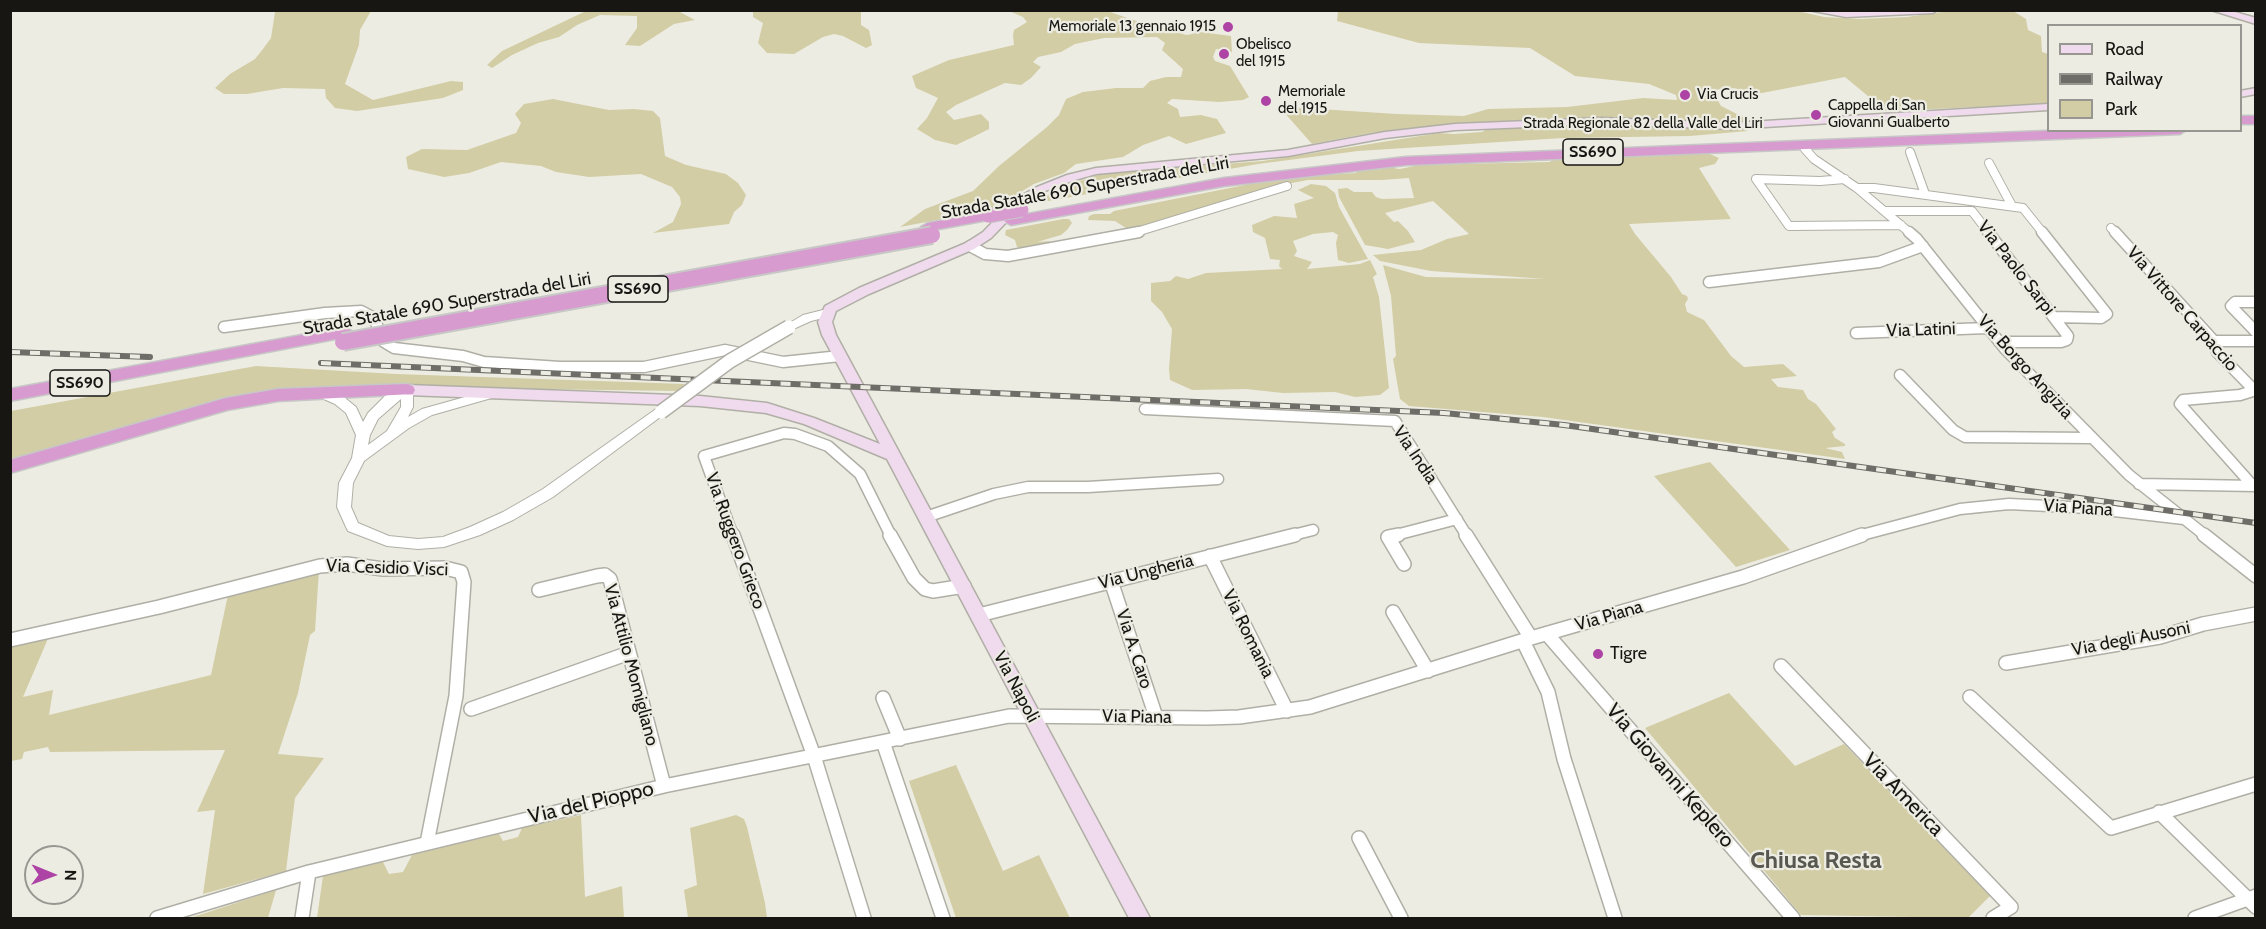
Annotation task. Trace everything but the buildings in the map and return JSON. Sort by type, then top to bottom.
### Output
[{"type":"highway","name":"Strada Statale 690 Superstrada del Liri","points":[[10,395],[930,231],[1269,167],[1413,152],[2047,127]]},
{"type":"highway","name":"Strada Statale 690 Superstrada del Liri","points":[[1017,215],[1224,182],[1406,160],[2128,132]]},
{"type":"highway","name":"Strada Statale 690 Superstrada del Liri","points":[[10,406],[344,337]]},
{"type":"highway","points":[[10,467],[226,404],[278,395],[407,390]]},
{"type":"main road","points":[[1812,10],[1846,14],[1933,10]]},
{"type":"main road","points":[[2216,10],[2256,21]]},
{"type":"main road","name":"Strada Regionale 82 della Valle del Liri","points":[[827,313],[845,300],[970,246],[987,235],[1019,202],[1041,189],[1071,177],[1120,167],[1268,156],[1406,132],[1455,127],[1602,122],[1732,126],[2047,108]]},
{"type":"main road","points":[[827,313],[826,330],[893,455]]},
{"type":"main road","points":[[407,390],[700,401],[767,408],[809,421],[893,455]]},
{"type":"main road","name":"Via Napoli","points":[[893,455],[1140,918]]},
{"type":"street","name":"Via Borgo Angizia","points":[[1805,149],[1814,159],[1857,188],[1923,246],[1998,342],[2139,484],[2256,576]]},
{"type":"street","points":[[1910,152],[1925,194]]},
{"type":"street","points":[[1989,163],[2012,206]]},
{"type":"street","points":[[1845,179],[1803,181],[1755,179],[1789,226],[1900,225]]},
{"type":"street","points":[[970,246],[985,254],[1008,255],[1115,238],[1162,226],[1287,186]]},
{"type":"street","points":[[1857,188],[1925,194],[2023,208],[2108,314],[2101,318],[2055,317]]},
{"type":"street","name":"Via Paolo Sarpi","points":[[1884,211],[1972,211],[2068,336],[2064,342],[1998,342]]},
{"type":"street","name":"Via Vittore Carpaccio","points":[[2111,228],[2214,341],[2217,352],[2255,390]]},
{"type":"street","points":[[1709,282],[1879,262],[1923,246]]},
{"type":"street","points":[[2256,302],[2235,302],[2230,306],[2256,332]]},
{"type":"street","points":[[224,327],[325,313],[361,311],[374,318],[384,342],[394,348],[463,356],[484,362],[560,367],[644,367],[725,350],[783,362],[840,356]]},
{"type":"street","points":[[391,435],[407,407],[407,390],[390,399],[373,416],[363,435],[359,458],[346,483],[344,507],[353,527],[387,541],[418,544],[444,542],[492,524],[548,493],[730,361],[789,327],[827,313]]},
{"type":"street","name":"Via Latini","points":[[1856,333],[1987,327]]},
{"type":"street","points":[[2214,341],[2256,341]]},
{"type":"street","points":[[1900,375],[1953,430],[1965,437],[2092,438]]},
{"type":"street","points":[[2254,486],[2180,404],[2185,399],[2240,395],[2255,390]]},
{"type":"street","points":[[321,393],[340,401],[351,410],[363,435]]},
{"type":"street","points":[[359,458],[427,412],[471,398],[500,393]]},
{"type":"street","name":"Via India","points":[[1145,409],[1395,421],[1457,519],[1527,640],[1548,692],[1564,759],[1615,918]]},
{"type":"street","name":"Via Ruggero Grieco","points":[[864,918],[814,756],[704,456],[784,433],[795,434],[828,446],[860,474],[914,578],[925,589],[933,591],[963,586]]},
{"type":"street","points":[[926,517],[994,494],[1028,487],[1088,487],[1218,479]]},
{"type":"street","points":[[2139,484],[2254,486]]},
{"type":"street","name":"Via Piana","points":[[1031,716],[1239,717],[1310,707],[1743,577],[1875,530],[1960,509],[2009,504],[2110,510],[2184,519]]},
{"type":"street","points":[[1404,564],[1388,537],[1457,519]]},
{"type":"street","name":"Via Ungheria","points":[[979,615],[1313,530]]},
{"type":"street","name":"Via Romania","points":[[1210,556],[1287,711]]},
{"type":"street","points":[[2238,562],[2256,563]]},
{"type":"street","name":"Via Cesidio Visci","points":[[10,640],[159,607],[320,566],[347,564],[383,568],[445,568],[461,572],[464,582],[456,696],[427,843]]},
{"type":"street","name":"Via Attilio Momigliano","points":[[539,590],[597,576],[605,575],[610,579],[664,786]]},
{"type":"street","name":"Via A. Caro","points":[[1111,581],[1156,717]]},
{"type":"street","points":[[1393,612],[1428,671]]},
{"type":"street","name":"Via degli Ausoni","points":[[2006,663],[2160,637],[2203,624],[2256,614]]},
{"type":"street","name":"Via Giovanni Keplero","points":[[1548,634],[1793,918]]},
{"type":"street","points":[[471,709],[629,653]]},
{"type":"street","name":"Via America","points":[[1781,666],[2011,908],[1993,918]]},
{"type":"street","points":[[1970,697],[2111,828],[2256,784]]},
{"type":"street","points":[[883,698],[900,739]]},
{"type":"street","name":"Via del Pioppo","points":[[157,918],[309,872],[664,786],[1009,716],[1031,716]]},
{"type":"street","points":[[883,742],[943,918]]},
{"type":"street","points":[[2159,812],[2253,901]]},
{"type":"street","points":[[1359,838],[1401,918]]},
{"type":"street","points":[[302,918],[309,872]]},
{"type":"street","points":[[2195,918],[2253,901]]},
{"type":"green space","points":[[1793,10],[1824,17],[1860,19],[1907,17],[1949,11],[2013,11],[2026,19],[2028,30],[2041,36],[2042,52],[2047,54],[2047,104],[1886,111],[1845,77],[1762,93],[1731,88],[1712,90],[1721,106],[1755,123],[1613,118],[1516,121],[1440,125],[1371,133],[1312,144],[1282,110],[1303,108],[1464,116],[1488,109],[1567,107],[1643,98],[1677,100],[1676,95],[1649,84],[1575,76],[1530,48],[1419,43],[1337,21],[1338,11]]},
{"type":"green space","points":[[273,11],[371,11],[360,30],[359,45],[345,84],[373,100],[451,81],[463,82],[463,90],[443,98],[357,111],[335,108],[326,98],[325,89],[283,88],[247,94],[224,94],[215,88],[230,74],[255,59],[263,49],[271,38],[275,12]]},
{"type":"green space","points":[[586,11],[678,11],[695,20],[674,24],[640,46],[625,45],[637,28],[637,16],[600,15],[577,25],[559,37],[538,43],[512,55],[492,68],[487,65],[502,51]]},
{"type":"green space","points":[[753,11],[861,11],[861,25],[869,30],[872,45],[866,48],[834,34],[823,37],[794,54],[767,53],[758,43],[763,23],[753,17]]},
{"type":"green space","points":[[1009,11],[1107,11],[1154,27],[1187,35],[1201,32],[1231,36],[1232,52],[1216,49],[1213,57],[1215,61],[1230,66],[1249,97],[1243,100],[1219,102],[1172,99],[1167,103],[1178,109],[1180,117],[1201,115],[1217,119],[1226,133],[1186,144],[1169,136],[1143,145],[1123,157],[1076,164],[1064,173],[1034,184],[1011,198],[1005,207],[900,227],[925,209],[973,191],[999,166],[1047,127],[1059,115],[1066,99],[1083,92],[1143,88],[1150,81],[1166,77],[1181,77],[1183,69],[1162,50],[1165,43],[1157,37],[1104,38],[1075,44],[1061,52],[1038,57],[1033,62],[1041,67],[1021,85],[1005,83],[956,105],[946,112],[954,120],[981,114],[989,122],[989,129],[973,137],[956,145],[935,140],[917,129],[927,118],[938,98],[916,88],[912,76],[949,60],[1014,45],[1014,30],[1027,22],[1023,17]]},
{"type":"green space","points":[[553,99],[609,110],[653,111],[660,118],[665,156],[686,165],[726,174],[738,183],[746,195],[742,205],[734,212],[729,224],[653,233],[673,222],[681,204],[680,197],[672,187],[641,174],[589,177],[556,172],[541,166],[501,162],[469,173],[444,177],[408,169],[406,157],[422,149],[467,150],[516,133],[521,123],[515,114],[524,104]]},
{"type":"green space","points":[[1574,124],[1641,124],[1711,130],[1737,128],[1748,131],[1690,136],[1563,138],[1358,151],[1258,164],[1031,204],[1064,186],[1104,173],[1263,161],[1439,133],[1454,134],[1482,132],[1487,129]]},
{"type":"green space","points":[[1705,152],[1719,158],[1715,164],[1699,168],[1731,219],[1629,224],[1682,294],[1687,296],[1685,304],[1687,312],[1704,320],[1731,356],[1744,367],[1783,364],[1797,376],[1771,379],[1778,387],[1803,390],[1808,399],[1816,404],[1836,429],[1832,432],[1835,438],[1845,444],[1845,446],[1825,448],[1842,452],[1845,459],[1543,417],[1409,406],[1400,399],[1393,359],[1396,356],[1391,296],[1383,265],[1426,277],[1546,279],[1431,271],[1380,261],[1373,255],[1421,250],[1447,239],[1469,234],[1433,201],[1385,213],[1394,222],[1398,221],[1415,242],[1388,249],[1365,245],[1339,197],[1338,189],[1372,192],[1376,197],[1382,199],[1414,198],[1409,178],[1308,180],[1281,185],[1129,230],[1115,221],[1088,220],[1089,216],[1094,214],[1110,214],[1114,211],[1250,184],[1307,176],[1356,173],[1362,169],[1387,167],[1400,169],[1419,165],[1549,162],[1560,157],[1665,156]]},
{"type":"green space","points":[[1311,184],[1326,186],[1335,193],[1339,207],[1368,259],[1349,263],[1338,260],[1336,243],[1338,235],[1333,232],[1313,234],[1293,241],[1297,251],[1294,256],[1312,262],[1307,269],[1360,264],[1370,260],[1377,274],[1373,277],[1379,297],[1389,388],[1380,395],[1355,397],[1335,392],[1192,390],[1170,380],[1172,329],[1162,312],[1151,301],[1151,283],[1170,281],[1176,276],[1188,279],[1206,273],[1282,269],[1279,266],[1280,260],[1270,259],[1265,238],[1253,232],[1252,225],[1274,216],[1297,218],[1294,204],[1314,198],[1298,190]]},
{"type":"green space","points":[[1069,219],[1072,223],[1067,230],[1061,235],[1037,242],[1049,241],[1052,245],[1026,250],[1017,247],[1015,240],[1005,235],[1006,230]]},
{"type":"green space","points":[[256,366],[396,374],[685,384],[678,391],[319,386],[271,390],[203,404],[11,464],[11,411]]},
{"type":"green space","points":[[1710,462],[1790,550],[1736,567],[1654,476]]},
{"type":"green space","points":[[319,570],[315,631],[310,635],[298,693],[278,754],[324,758],[295,798],[286,871],[203,894],[215,810],[197,812],[225,750],[50,752],[48,747],[24,752],[22,759],[11,761],[10,644],[50,634],[23,697],[53,690],[49,715],[211,675],[229,590]]},
{"type":"green space","points":[[1729,693],[1795,766],[1844,744],[1990,896],[1968,918],[1801,915],[1645,728]]},
{"type":"green space","points":[[956,765],[1003,871],[1039,855],[1070,918],[956,918],[909,781]]},
{"type":"green space","points":[[581,815],[585,897],[622,886],[624,918],[317,918],[323,876],[383,862],[389,874],[403,872],[412,855],[499,834],[503,841],[518,837],[522,828]]},
{"type":"green space","points":[[736,815],[744,819],[747,827],[767,918],[688,918],[684,890],[697,885],[690,828]]},
{"type":"green space","points":[[276,890],[268,918],[190,918]]},
{"type":"railway","points":[[10,352],[150,357]]},
{"type":"railway","points":[[321,363],[1444,413],[1564,425],[2256,523]]},
{"type":"place","name":"Memoriale 13 gennaio 1915","points":[[1228,27]]},
{"type":"place","name":"Obelisco del 1915","points":[[1224,54]]},
{"type":"place","name":"Via Crucis","points":[[1685,95]]},
{"type":"place","name":"Memoriale del 1915","points":[[1266,101]]},
{"type":"place","name":"Cappella di San Giovanni Gualberto","points":[[1816,115]]},
{"type":"place","name":"Tigre","points":[[1598,654]]},
{"type":"district","name":"Chiusa Resta","points":[[1816,861]]}]
